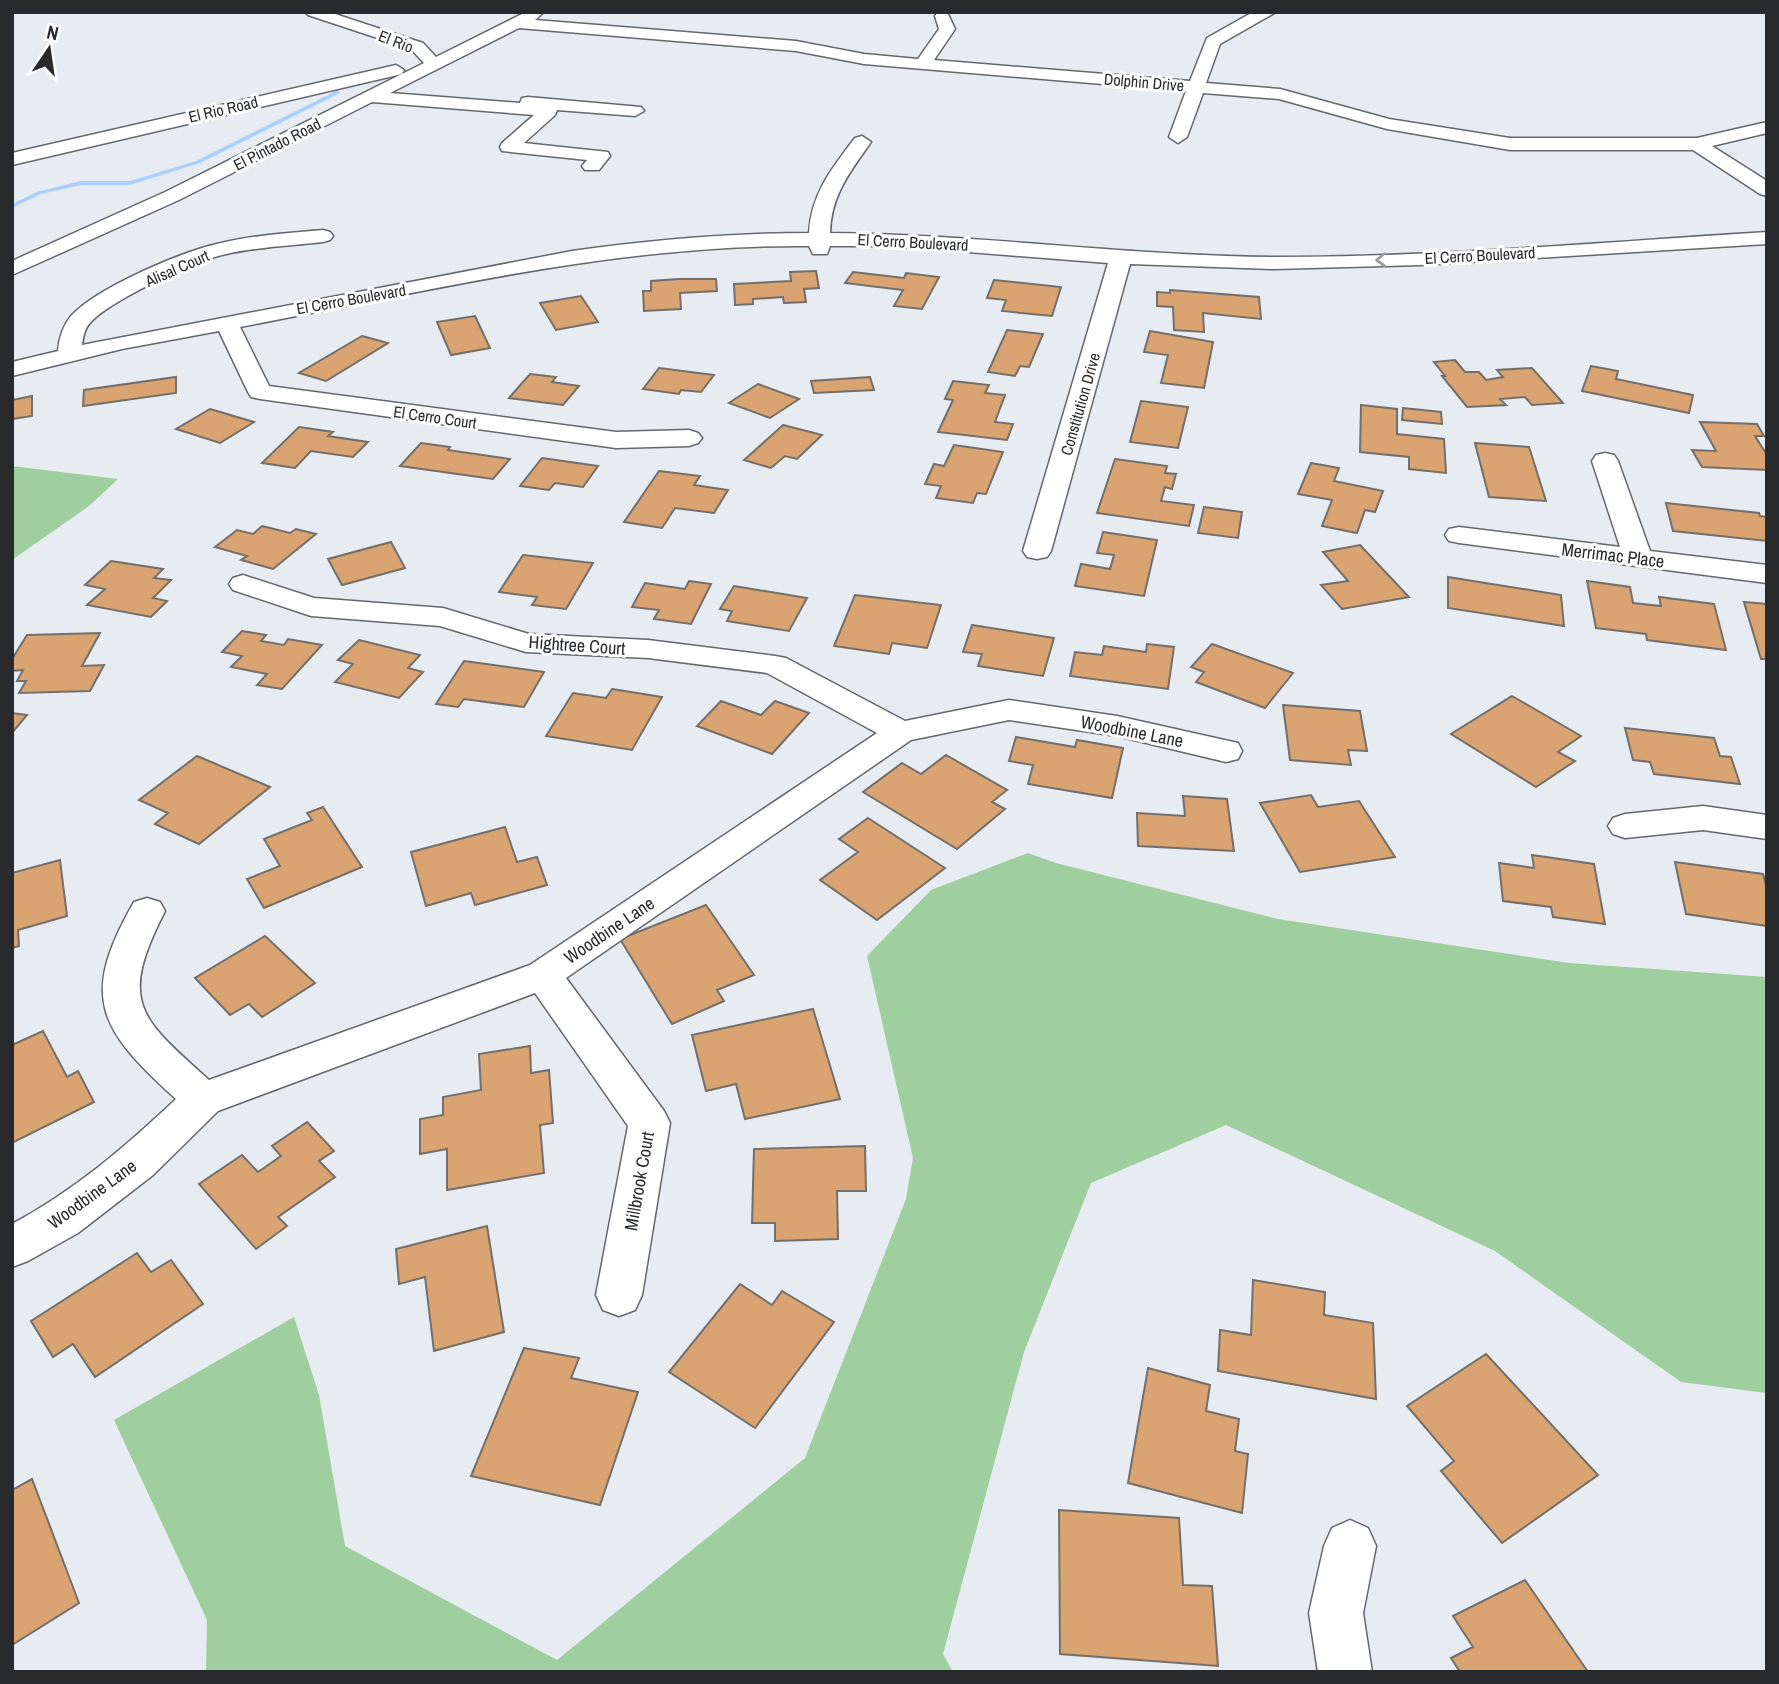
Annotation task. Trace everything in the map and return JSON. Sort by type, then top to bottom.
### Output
[{"type":"street","name":"El Rio","points":[[313,12],[416,46],[434,65]]},
{"type":"street","points":[[332,18],[357,12]]},
{"type":"street","name":"El Pintado Road","points":[[12,269],[172,196],[538,12]]},
{"type":"street","points":[[1178,137],[1213,41],[1268,12]]},
{"type":"street","points":[[923,63],[947,29],[943,16]]},
{"type":"street","name":"Dolphin Drive","points":[[516,23],[796,46],[864,59],[1280,93],[1387,124],[1510,144],[1697,144],[1767,127]]},
{"type":"street","name":"El Rio Road","points":[[12,159],[386,71],[434,65]]},
{"type":"street","points":[[377,93],[635,111]]},
{"type":"street","points":[[377,93],[549,111],[509,147],[601,156],[592,166]]},
{"type":"street","points":[[820,244],[820,211],[823,200],[836,176],[862,142]]},
{"type":"street","points":[[1697,144],[1767,190]]},
{"type":"street","name":"Alisal Court","points":[[70,356],[70,337],[81,319],[104,303],[170,269],[205,253],[323,236]]},
{"type":"street","name":"El Cerro Boulevard","points":[[1119,264],[1394,260],[1767,237]]},
{"type":"street","name":"El Cerro Boulevard","points":[[12,369],[122,342],[229,329],[585,256],[653,246],[727,240],[820,244],[1288,277],[1412,275],[1767,254]]},
{"type":"street","name":"Constitution Drive","points":[[1037,551],[1119,264]]},
{"type":"street","name":"El Cerro Court","points":[[229,329],[260,392],[617,440],[689,438]]},
{"type":"street","points":[[1605,461],[1638,558]]},
{"type":"street","name":"Merrimac Place","points":[[1459,535],[1767,574]]},
{"type":"street","name":"Hightree Court","points":[[243,584],[311,607],[443,617],[526,643],[648,649],[775,665],[901,732]]},
{"type":"street","name":"Woodbine Lane","points":[[12,1247],[62,1219],[138,1162],[203,1099],[542,975],[901,732],[1009,710],[1117,726],[1226,751]]},
{"type":"street","points":[[1625,826],[1703,817],[1767,827]]},
{"type":"street","points":[[147,911],[129,944],[122,982],[123,1010],[137,1034],[203,1099]]},
{"type":"street","name":"Millbrook Court","points":[[542,975],[649,1123],[620,1295]]},
{"type":"street","points":[[1345,1672],[1336,1613],[1350,1546]]},
{"type":"green space","points":[[12,466],[118,479],[89,506],[12,560]]},
{"type":"green space","points":[[1028,853],[1056,863],[1278,919],[1569,963],[1767,977],[1767,1393],[1681,1382],[1495,1251],[1226,1125],[1091,1183],[1024,1352],[943,1654],[953,1672],[206,1672],[207,1620],[114,1420],[294,1317],[319,1395],[345,1546],[557,1660],[805,1458],[906,1199],[913,1158],[867,956],[931,890]]},
{"type":"building","points":[[816,271],[819,288],[804,289],[806,302],[784,303],[783,297],[753,299],[753,304],[735,305],[734,284],[791,281],[790,272]]},
{"type":"building","points":[[853,272],[904,278],[906,273],[939,277],[922,309],[894,306],[903,290],[845,283]]},
{"type":"building","points":[[716,279],[717,291],[680,293],[681,309],[644,311],[643,291],[651,291],[651,281]]},
{"type":"building","points":[[994,280],[1061,287],[1052,316],[1002,311],[1006,300],[987,298]]},
{"type":"building","points":[[1170,290],[1259,297],[1261,319],[1203,313],[1204,332],[1174,330],[1173,307],[1157,306],[1157,292],[1170,293]]},
{"type":"building","points":[[581,296],[598,322],[556,330],[540,303]]},
{"type":"building","points":[[475,316],[490,348],[451,355],[437,322]]},
{"type":"building","points":[[1007,330],[1043,334],[1029,367],[1020,366],[1015,376],[988,372]]},
{"type":"building","points":[[1150,331],[1213,342],[1204,388],[1161,383],[1168,355],[1144,352]]},
{"type":"building","points":[[362,336],[388,343],[326,381],[299,373]]},
{"type":"building","points":[[1455,360],[1465,372],[1479,372],[1486,380],[1503,377],[1497,370],[1532,368],[1563,403],[1532,405],[1525,397],[1500,399],[1506,405],[1467,407],[1434,362]]},
{"type":"building","points":[[1591,366],[1618,371],[1616,379],[1693,395],[1689,413],[1582,391]]},
{"type":"building","points":[[659,368],[714,375],[701,392],[681,390],[679,394],[643,389]]},
{"type":"building","points":[[530,374],[556,377],[552,382],[579,386],[563,405],[509,398]]},
{"type":"building","points":[[176,377],[176,393],[83,406],[84,390]]},
{"type":"building","points":[[870,377],[874,390],[814,393],[811,381]]},
{"type":"building","points":[[953,381],[989,385],[985,393],[1005,395],[995,422],[1013,424],[1007,440],[938,432],[953,400],[945,399]]},
{"type":"building","points":[[758,384],[799,399],[770,418],[729,403]]},
{"type":"building","points":[[32,396],[32,416],[12,419],[12,400]]},
{"type":"building","points":[[1141,401],[1188,407],[1178,448],[1130,442]]},
{"type":"building","points":[[1361,405],[1397,409],[1397,434],[1444,439],[1446,473],[1409,469],[1409,457],[1360,452]]},
{"type":"building","points":[[1403,408],[1441,412],[1442,424],[1402,420]]},
{"type":"building","points":[[210,409],[254,422],[220,443],[176,429]]},
{"type":"building","points":[[1700,422],[1757,424],[1764,436],[1755,436],[1767,455],[1767,470],[1702,467],[1692,450],[1716,451]]},
{"type":"building","points":[[783,425],[822,435],[797,459],[785,456],[771,468],[744,460]]},
{"type":"building","points":[[299,427],[333,432],[328,436],[368,442],[353,457],[311,451],[295,468],[262,463]]},
{"type":"building","points":[[421,443],[450,447],[448,450],[510,459],[493,479],[400,466]]},
{"type":"building","points":[[1475,443],[1529,447],[1546,501],[1489,497]]},
{"type":"building","points":[[954,445],[1003,452],[986,494],[977,493],[973,503],[936,498],[941,486],[925,484],[934,464],[944,466]]},
{"type":"building","points":[[542,458],[598,466],[583,487],[555,483],[549,490],[520,486]]},
{"type":"building","points":[[1115,459],[1167,466],[1165,473],[1176,474],[1172,489],[1165,487],[1161,501],[1194,505],[1189,526],[1097,513]]},
{"type":"building","points":[[1311,463],[1339,468],[1334,481],[1383,491],[1375,512],[1365,510],[1357,533],[1322,526],[1332,500],[1298,494]]},
{"type":"building","points":[[659,471],[700,476],[694,485],[728,490],[714,513],[675,508],[662,528],[624,522]]},
{"type":"building","points":[[1666,503],[1759,513],[1760,516],[1767,517],[1767,541],[1673,531]]},
{"type":"building","points":[[1204,507],[1242,512],[1238,538],[1198,533]]},
{"type":"building","points":[[262,526],[290,533],[296,529],[316,534],[273,569],[241,560],[247,556],[215,547],[237,530],[253,534]]},
{"type":"building","points":[[1103,532],[1157,540],[1144,596],[1075,586],[1081,564],[1110,569],[1114,555],[1097,553]]},
{"type":"building","points":[[391,542],[405,568],[342,585],[328,559]]},
{"type":"building","points":[[1360,545],[1409,597],[1342,609],[1321,585],[1348,581],[1323,552]]},
{"type":"building","points":[[523,555],[593,563],[566,609],[532,605],[537,597],[499,592]]},
{"type":"building","points":[[111,561],[163,569],[154,578],[171,580],[153,598],[167,601],[151,617],[87,605],[105,589],[85,585]]},
{"type":"building","points":[[1448,577],[1561,595],[1564,626],[1448,608]]},
{"type":"building","points":[[689,581],[711,584],[691,624],[654,619],[659,610],[632,607],[645,583],[685,589]]},
{"type":"building","points":[[1587,581],[1630,587],[1633,603],[1661,606],[1659,597],[1714,604],[1726,650],[1647,640],[1646,634],[1596,628]]},
{"type":"building","points":[[734,586],[807,598],[789,631],[727,621],[732,611],[720,609]]},
{"type":"building","points":[[855,595],[941,605],[927,648],[892,643],[889,654],[834,646]]},
{"type":"building","points":[[1744,602],[1767,604],[1767,659],[1761,659]]},
{"type":"building","points":[[972,625],[1054,638],[1043,676],[978,666],[982,654],[963,652]]},
{"type":"building","points":[[242,631],[266,635],[261,641],[284,645],[288,639],[322,645],[282,689],[257,685],[267,674],[231,667],[242,656],[222,652]]},
{"type":"building","points":[[100,633],[82,666],[104,665],[90,691],[19,693],[26,681],[17,681],[23,670],[12,671],[12,659],[27,635]]},
{"type":"building","points":[[359,640],[420,655],[408,668],[423,672],[399,698],[335,682],[353,664],[338,660]]},
{"type":"building","points":[[1147,644],[1174,647],[1168,689],[1070,676],[1075,652],[1102,655],[1104,646],[1146,652]]},
{"type":"building","points":[[1212,644],[1293,673],[1265,708],[1196,682],[1204,672],[1191,667]]},
{"type":"building","points":[[464,661],[544,672],[524,707],[464,699],[458,707],[436,704]]},
{"type":"building","points":[[612,689],[662,697],[632,750],[546,736],[573,693],[606,698]]},
{"type":"building","points":[[1512,696],[1581,736],[1558,752],[1575,761],[1536,787],[1451,734]]},
{"type":"building","points":[[721,701],[761,715],[775,701],[809,713],[772,754],[697,726]]},
{"type":"building","points":[[1283,705],[1360,711],[1367,751],[1348,750],[1351,765],[1290,760]]},
{"type":"building","points":[[12,713],[27,715],[12,733]]},
{"type":"building","points":[[1625,728],[1714,738],[1720,756],[1731,757],[1740,784],[1654,774],[1650,762],[1633,760]]},
{"type":"building","points":[[1016,737],[1075,747],[1077,740],[1123,748],[1112,798],[1028,784],[1033,765],[1009,761]]},
{"type":"building","points":[[946,755],[1007,790],[992,802],[1005,809],[957,849],[863,792],[902,763],[921,774]]},
{"type":"building","points":[[197,756],[270,787],[199,844],[155,824],[168,813],[139,800]]},
{"type":"building","points":[[1311,795],[1318,807],[1359,801],[1395,857],[1300,872],[1260,803]]},
{"type":"building","points":[[1183,796],[1227,799],[1234,851],[1138,846],[1137,813],[1185,816]]},
{"type":"building","points":[[323,807],[362,867],[264,908],[247,879],[280,866],[264,839],[312,820],[307,813]]},
{"type":"building","points":[[868,818],[945,868],[877,920],[820,880],[858,852],[839,839]]},
{"type":"building","points":[[505,827],[517,862],[537,857],[547,885],[475,905],[471,893],[426,906],[411,852]]},
{"type":"building","points":[[1532,855],[1594,864],[1605,924],[1553,917],[1551,907],[1503,901],[1499,863],[1534,868]]},
{"type":"building","points":[[60,860],[67,916],[18,930],[19,946],[12,948],[12,873]]},
{"type":"building","points":[[1675,862],[1763,874],[1767,889],[1767,926],[1686,914]]},
{"type":"building","points":[[706,905],[754,975],[717,990],[724,1001],[672,1024],[620,939]]},
{"type":"building","points":[[265,936],[315,983],[262,1017],[249,1004],[230,1015],[195,978]]},
{"type":"building","points":[[813,1009],[840,1099],[745,1119],[736,1084],[706,1091],[692,1035]]},
{"type":"building","points":[[43,1031],[67,1077],[78,1071],[94,1102],[12,1143],[12,1045]]},
{"type":"building","points":[[530,1046],[531,1073],[549,1070],[553,1123],[540,1125],[544,1173],[447,1190],[447,1149],[420,1154],[420,1119],[443,1115],[443,1097],[481,1090],[479,1054]]},
{"type":"building","points":[[307,1122],[334,1151],[319,1161],[335,1177],[278,1217],[287,1226],[256,1249],[199,1184],[242,1155],[258,1172],[281,1156],[272,1146]]},
{"type":"building","points":[[865,1146],[866,1191],[837,1191],[838,1239],[775,1241],[775,1223],[752,1223],[754,1149]]},
{"type":"building","points":[[487,1226],[504,1332],[434,1351],[425,1277],[399,1284],[396,1249]]},
{"type":"building","points":[[137,1253],[151,1272],[171,1260],[203,1304],[95,1377],[73,1344],[53,1357],[31,1321]]},
{"type":"building","points":[[1253,1280],[1325,1292],[1324,1315],[1373,1323],[1376,1399],[1218,1371],[1220,1330],[1251,1335]]},
{"type":"building","points":[[740,1284],[772,1305],[782,1291],[834,1322],[755,1428],[669,1372]]},
{"type":"building","points":[[524,1348],[579,1358],[571,1378],[638,1392],[600,1505],[471,1476]]},
{"type":"building","points":[[1486,1354],[1598,1475],[1502,1543],[1441,1471],[1454,1461],[1407,1406]]},
{"type":"building","points":[[1148,1368],[1210,1385],[1206,1411],[1239,1419],[1235,1451],[1248,1454],[1242,1513],[1128,1483]]},
{"type":"building","points":[[32,1479],[79,1603],[12,1645],[12,1490]]},
{"type":"building","points":[[1059,1510],[1179,1518],[1183,1585],[1212,1586],[1218,1666],[1060,1654]]},
{"type":"building","points":[[1525,1580],[1588,1672],[1460,1672],[1451,1658],[1473,1647],[1453,1616]]},
{"type":"waterway","points":[[12,206],[39,193],[81,183],[130,183],[198,162],[338,92]]}]
